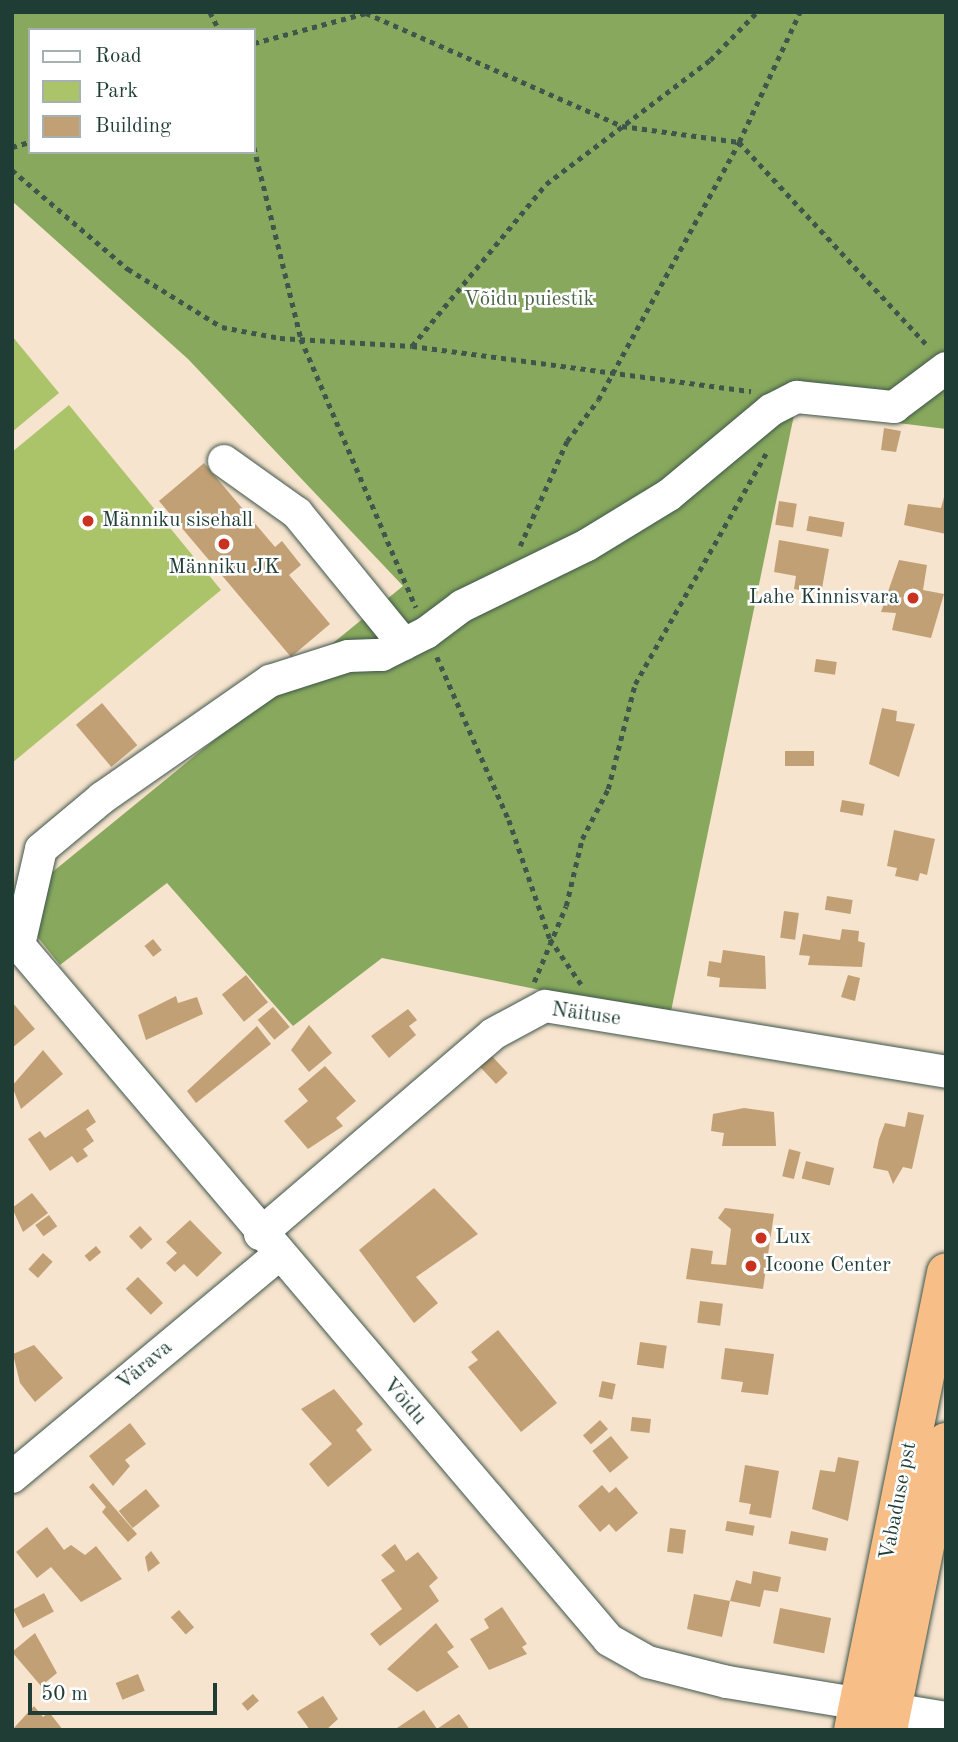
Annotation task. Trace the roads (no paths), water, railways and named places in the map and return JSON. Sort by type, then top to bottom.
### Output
[{"type":"highway","name":"Vabaduse pst","points":[[873,1718],[946,1272]]},
{"type":"highway","name":"Vabaduse pst","points":[[873,1718],[946,1442]]},
{"type":"street","points":[[16,941],[41,849],[103,798],[270,681],[415,639],[499,587],[587,545],[669,495],[771,410],[797,397],[894,407],[941,361]]},
{"type":"street","points":[[224,461],[297,513],[415,639]]},
{"type":"street","name":"Võidu","points":[[16,941],[269,1244],[609,1640],[648,1662],[873,1718],[946,1718]]},
{"type":"street","name":"Näituse","points":[[269,1244],[493,1034],[545,1006],[946,1072]]},
{"type":"street","name":"Värava","points":[[12,1476],[269,1244]]},
{"type":"place","name":"Männiku sisehall","points":[[88,521]]},
{"type":"place","name":"Männiku JK","points":[[224,544]]},
{"type":"place","name":"Lahe Kinnisvara","points":[[913,598]]},
{"type":"place","name":"Lux","points":[[761,1238]]},
{"type":"place","name":"Icoone Center","points":[[751,1266]]},
{"type":"park label","name":"Võidu puiestik","points":[[529,300]]}]
